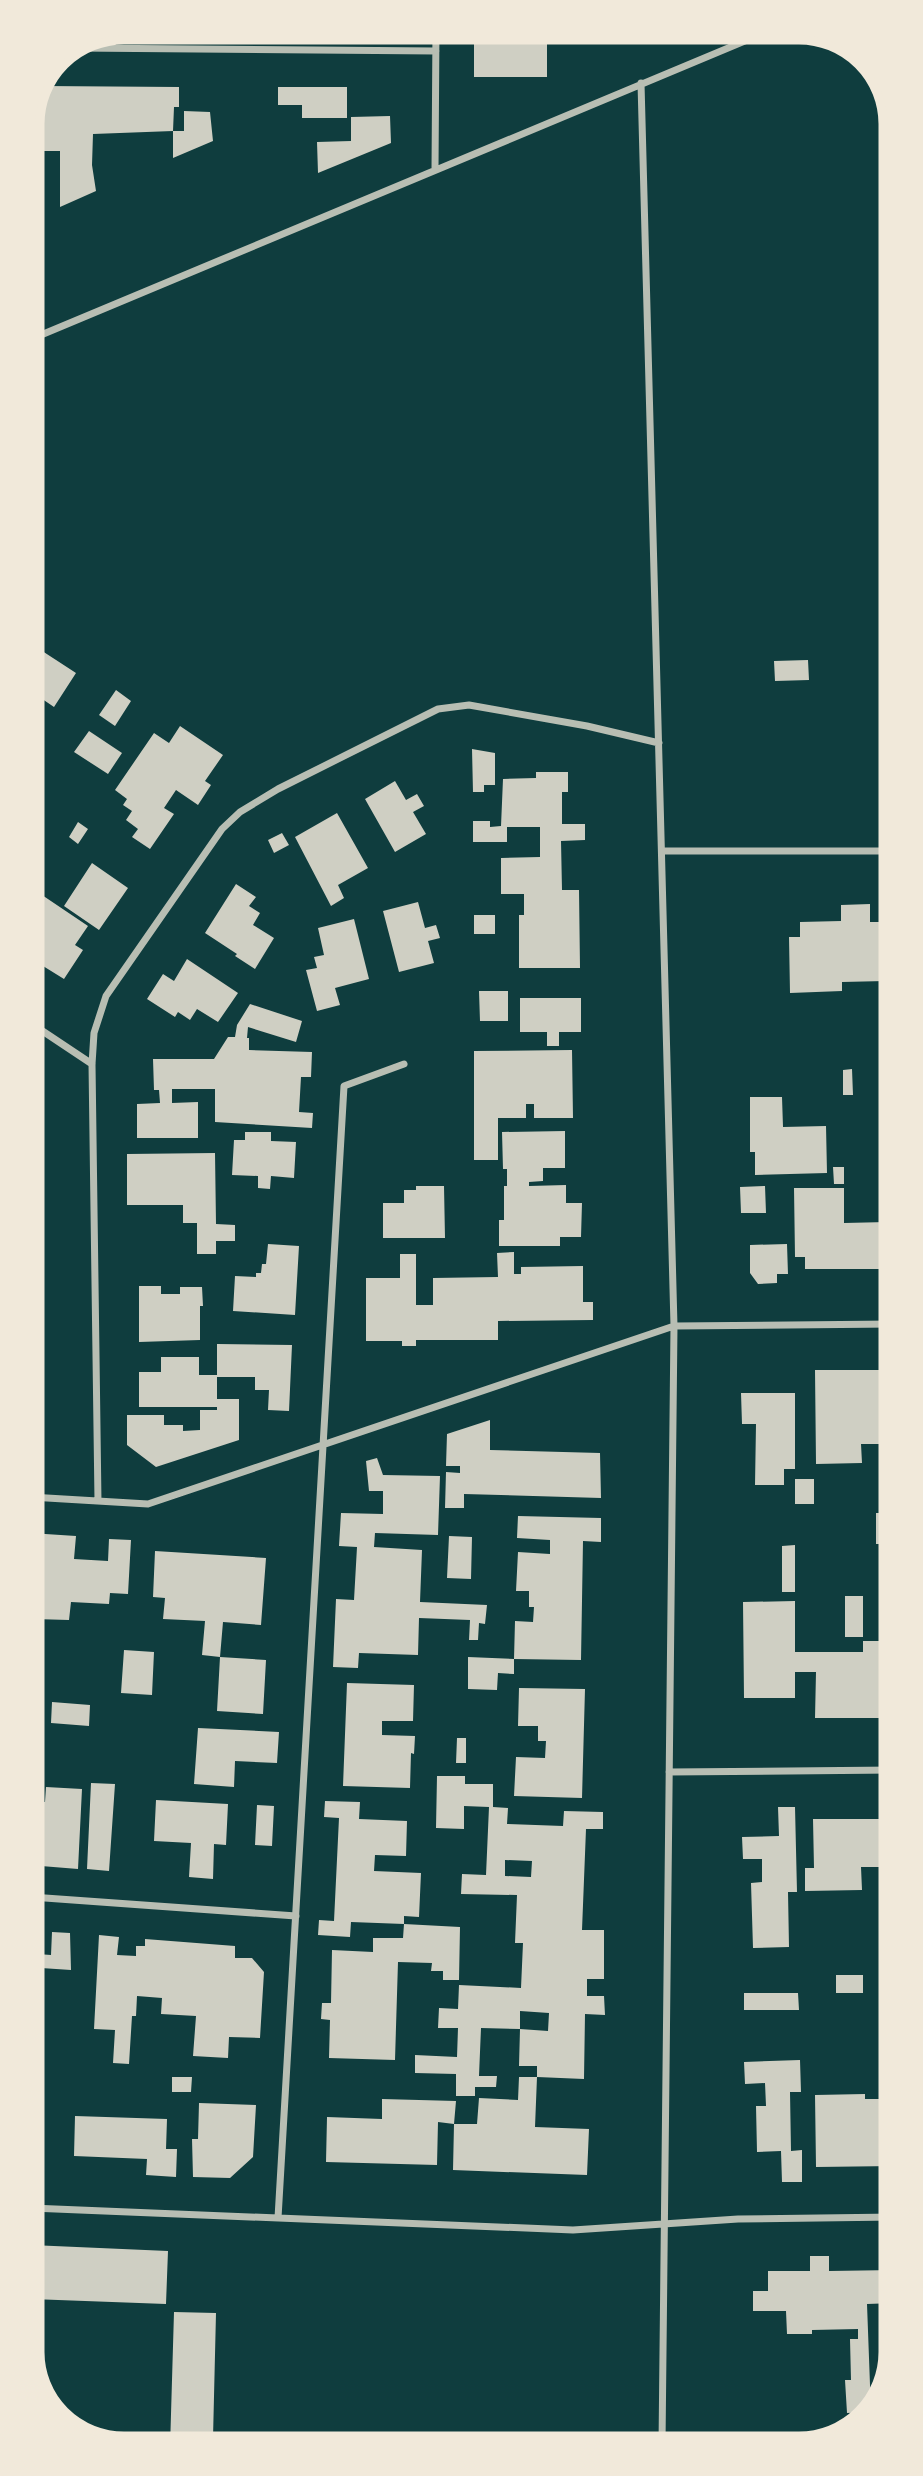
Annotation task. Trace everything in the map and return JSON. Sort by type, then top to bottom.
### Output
[{"type":"street","points":[[435,170],[436,40]]},
{"type":"street","points":[[40,335],[747,40]]},
{"type":"street","points":[[90,48],[436,51]]},
{"type":"street","points":[[641,83],[674,1325],[662,2436]]},
{"type":"street","points":[[98,1501],[92,1064],[97,1023],[106,996],[222,829],[240,812],[278,789],[438,709],[469,705],[587,726],[659,743]]},
{"type":"street","points":[[662,851],[883,851]]},
{"type":"street","points":[[40,1029],[92,1064]]},
{"type":"street","points":[[278,2218],[344,1086],[404,1064]]},
{"type":"street","points":[[40,1498],[148,1504],[323,1447],[674,1325],[883,1324]]},
{"type":"street","points":[[669,1772],[883,1770]]},
{"type":"street","points":[[40,1898],[296,1916]]},
{"type":"street","points":[[40,2208],[573,2230],[738,2219],[883,2217]]},
{"type":"building","points":[[474,40],[547,40],[547,77],[474,77]]},
{"type":"building","points":[[50,86],[179,87],[179,107],[174,107],[173,131],[93,134],[92,165],[96,191],[60,207],[60,151],[40,151],[40,119]]},
{"type":"building","points":[[278,87],[347,87],[347,118],[302,118],[302,105],[278,105]]},
{"type":"building","points":[[184,111],[210,112],[213,141],[173,158],[173,131],[184,131]]},
{"type":"building","points":[[390,116],[391,143],[318,173],[317,142],[351,141],[351,117]]},
{"type":"building","points":[[40,650],[76,673],[54,707],[40,697]]},
{"type":"building","points":[[808,660],[809,680],[775,681],[774,661]]},
{"type":"building","points":[[116,690],[131,701],[115,726],[99,715]]},
{"type":"building","points":[[180,726],[223,755],[205,781],[211,785],[198,805],[176,790],[164,808],[174,814],[150,849],[132,837],[138,829],[126,820],[132,811],[123,805],[127,799],[115,790],[154,733],[169,743]]},
{"type":"building","points":[[89,731],[122,753],[108,774],[74,752]]},
{"type":"building","points":[[472,749],[495,753],[495,785],[484,785],[484,792],[473,792]]},
{"type":"building","points":[[536,772],[568,772],[568,792],[562,792],[562,824],[585,824],[585,840],[561,841],[562,890],[579,890],[580,968],[519,968],[519,915],[524,915],[524,894],[501,894],[501,858],[540,857],[540,827],[507,827],[507,842],[473,842],[473,821],[490,821],[490,827],[501,826],[503,779],[536,778]]},
{"type":"building","points":[[395,781],[406,800],[417,794],[424,806],[413,812],[426,834],[395,852],[365,799]]},
{"type":"building","points":[[337,813],[368,868],[338,885],[344,898],[331,906],[295,837]]},
{"type":"building","points":[[78,822],[88,829],[78,844],[69,837]]},
{"type":"building","points":[[282,833],[289,845],[274,853],[268,840]]},
{"type":"building","points":[[92,863],[128,888],[99,930],[64,906]]},
{"type":"building","points":[[236,884],[256,897],[249,906],[260,913],[253,925],[274,938],[255,969],[205,933]]},
{"type":"building","points":[[42,895],[88,926],[75,945],[83,950],[64,979],[43,966],[41,969]]},
{"type":"building","points":[[418,902],[425,928],[436,925],[440,938],[428,941],[434,963],[399,972],[383,911]]},
{"type":"building","points":[[870,904],[870,922],[883,922],[883,981],[842,982],[842,991],[790,993],[789,937],[800,937],[800,922],[841,921],[841,905]]},
{"type":"building","points":[[474,915],[495,915],[495,934],[474,934]]},
{"type":"building","points":[[354,919],[369,979],[335,988],[340,1005],[317,1011],[306,970],[317,968],[314,957],[324,955],[318,928]]},
{"type":"building","points":[[187,959],[238,993],[218,1022],[197,1009],[190,1020],[178,1012],[175,1017],[147,999],[163,974],[174,981]]},
{"type":"building","points":[[479,991],[508,991],[508,1021],[480,1021]]},
{"type":"building","points":[[520,998],[581,998],[581,1032],[559,1032],[559,1046],[547,1046],[547,1032],[520,1032]]},
{"type":"building","points":[[250,1004],[302,1021],[296,1042],[248,1027],[247,1038],[249,1050],[312,1052],[311,1077],[301,1077],[299,1112],[313,1113],[312,1128],[215,1122],[215,1089],[172,1089],[172,1103],[198,1102],[198,1138],[137,1138],[137,1104],[160,1103],[159,1090],[154,1090],[153,1059],[214,1059],[228,1037],[235,1037],[237,1025]]},
{"type":"building","points":[[572,1050],[573,1118],[534,1118],[534,1104],[526,1104],[526,1118],[498,1118],[498,1160],[474,1160],[474,1051]]},
{"type":"building","points":[[852,1069],[853,1095],[843,1095],[843,1070]]},
{"type":"building","points":[[750,1097],[782,1097],[783,1127],[826,1126],[827,1173],[755,1175],[755,1152],[750,1152]]},
{"type":"building","points":[[565,1131],[565,1168],[543,1168],[543,1181],[529,1182],[529,1186],[566,1185],[566,1203],[582,1203],[581,1237],[560,1237],[560,1246],[499,1246],[499,1220],[504,1220],[504,1186],[507,1186],[507,1169],[503,1169],[502,1132]]},
{"type":"building","points":[[245,1132],[271,1132],[271,1141],[296,1142],[294,1178],[271,1176],[270,1189],[258,1188],[258,1176],[232,1175],[234,1140],[245,1140]]},
{"type":"building","points":[[215,1153],[216,1224],[235,1225],[235,1241],[216,1241],[216,1254],[197,1254],[197,1223],[183,1223],[183,1205],[127,1205],[127,1154]]},
{"type":"building","points":[[833,1167],[844,1167],[844,1184],[834,1184]]},
{"type":"building","points":[[416,1186],[444,1186],[445,1238],[383,1238],[383,1203],[404,1203],[404,1190],[416,1190]]},
{"type":"building","points":[[765,1186],[766,1213],[741,1213],[740,1187]]},
{"type":"building","points":[[794,1188],[844,1188],[844,1223],[883,1222],[883,1269],[805,1269],[805,1257],[795,1257]]},
{"type":"building","points":[[268,1244],[299,1246],[295,1315],[233,1311],[235,1276],[256,1277],[256,1273],[261,1273],[262,1264],[266,1264]]},
{"type":"building","points":[[787,1244],[788,1274],[777,1274],[777,1283],[758,1284],[750,1273],[750,1245]]},
{"type":"building","points":[[514,1252],[514,1274],[521,1274],[521,1267],[583,1266],[583,1302],[593,1302],[593,1320],[498,1321],[498,1340],[416,1340],[416,1346],[402,1346],[402,1341],[366,1341],[366,1278],[400,1278],[400,1254],[416,1254],[416,1305],[433,1305],[433,1278],[498,1277],[497,1253]]},
{"type":"building","points":[[139,1286],[161,1286],[161,1294],[180,1294],[180,1287],[202,1287],[200,1340],[139,1342]]},
{"type":"building","points":[[40,1293],[42,1330],[40,1330]]},
{"type":"building","points":[[217,1344],[292,1345],[289,1411],[268,1410],[269,1390],[255,1390],[255,1377],[217,1377]]},
{"type":"building","points":[[161,1357],[199,1357],[199,1375],[217,1375],[217,1399],[239,1399],[239,1440],[156,1467],[127,1445],[127,1415],[164,1415],[164,1425],[183,1425],[183,1431],[200,1430],[200,1410],[217,1410],[217,1407],[139,1407],[139,1372],[161,1372]]},
{"type":"building","points":[[40,1366],[43,1366],[40,1443]]},
{"type":"building","points":[[815,1370],[883,1370],[883,1444],[861,1444],[862,1463],[816,1464]]},
{"type":"building","points":[[741,1393],[795,1393],[795,1469],[784,1469],[784,1485],[755,1485],[756,1424],[742,1424]]},
{"type":"building","points":[[490,1420],[490,1450],[600,1453],[601,1498],[464,1494],[464,1508],[445,1508],[446,1472],[460,1473],[460,1466],[446,1466],[447,1434]]},
{"type":"building","points":[[377,1458],[383,1475],[440,1476],[438,1535],[375,1533],[374,1547],[422,1550],[420,1602],[487,1605],[485,1624],[479,1623],[478,1640],[469,1640],[470,1620],[419,1618],[418,1655],[359,1653],[358,1668],[333,1667],[336,1599],[354,1600],[357,1547],[339,1546],[341,1513],[383,1514],[383,1491],[369,1491],[366,1461]]},
{"type":"building","points":[[795,1479],[814,1479],[814,1504],[795,1504]]},
{"type":"building","points":[[876,1513],[883,1513],[883,1544],[876,1544]]},
{"type":"building","points":[[518,1516],[601,1518],[601,1542],[583,1541],[581,1660],[514,1659],[515,1621],[533,1622],[534,1607],[529,1607],[529,1591],[516,1591],[518,1552],[550,1554],[550,1540],[517,1538]]},
{"type":"building","points":[[40,1534],[76,1536],[74,1559],[108,1561],[109,1539],[131,1540],[128,1594],[110,1593],[109,1604],[71,1602],[69,1620],[40,1619]]},
{"type":"building","points":[[449,1536],[472,1537],[471,1579],[447,1578]]},
{"type":"building","points":[[795,1545],[795,1592],[782,1592],[782,1546]]},
{"type":"building","points":[[155,1551],[266,1558],[261,1625],[223,1622],[220,1657],[202,1655],[205,1621],[163,1619],[165,1598],[153,1597]]},
{"type":"building","points":[[845,1596],[863,1596],[863,1637],[845,1637]]},
{"type":"building","points":[[795,1601],[795,1652],[863,1652],[863,1641],[883,1641],[883,1718],[815,1718],[816,1672],[795,1672],[795,1698],[744,1698],[743,1602]]},
{"type":"building","points":[[124,1650],[154,1652],[152,1695],[121,1693]]},
{"type":"building","points":[[220,1657],[266,1660],[263,1714],[217,1711]]},
{"type":"building","points":[[468,1657],[514,1659],[514,1674],[498,1673],[497,1690],[468,1689]]},
{"type":"building","points":[[347,1683],[414,1685],[413,1721],[382,1721],[382,1735],[415,1736],[414,1754],[411,1753],[410,1788],[343,1786]]},
{"type":"building","points":[[519,1688],[585,1689],[582,1798],[514,1796],[516,1757],[545,1758],[546,1741],[538,1741],[538,1726],[518,1726]]},
{"type":"building","points":[[52,1702],[90,1705],[89,1726],[51,1723]]},
{"type":"building","points":[[198,1728],[279,1732],[277,1763],[235,1761],[234,1787],[194,1784]]},
{"type":"building","points":[[457,1738],[466,1738],[466,1763],[456,1763]]},
{"type":"building","points":[[437,1776],[465,1776],[465,1784],[493,1784],[493,1807],[508,1808],[507,1824],[563,1826],[564,1811],[603,1812],[603,1829],[586,1829],[582,1930],[604,1930],[604,1979],[587,1979],[587,1996],[604,1996],[605,2015],[585,2014],[584,2079],[537,2077],[537,2066],[519,2066],[520,2029],[481,2028],[479,2076],[497,2076],[496,2087],[475,2087],[475,2096],[456,2096],[456,2074],[415,2073],[415,2055],[457,2057],[458,2028],[438,2028],[439,2008],[458,2009],[459,1985],[521,1988],[523,1943],[515,1943],[517,1895],[461,1894],[462,1874],[486,1875],[489,1807],[464,1806],[464,1829],[436,1828]],"holes":[[[505,1860],[532,1861],[531,1877],[505,1876]],[[520,2011],[549,2013],[548,2031],[520,2029]]]},
{"type":"building","points":[[91,1783],[115,1784],[109,1871],[87,1869]]},
{"type":"building","points":[[46,1787],[82,1789],[78,1869],[41,1866],[43,1846],[40,1846],[40,1802],[45,1802]]},
{"type":"building","points":[[156,1800],[228,1804],[226,1845],[214,1844],[213,1879],[189,1877],[191,1843],[154,1841]]},
{"type":"building","points":[[325,1801],[360,1802],[359,1819],[407,1821],[406,1856],[375,1855],[374,1871],[421,1873],[419,1917],[404,1916],[404,1924],[351,1922],[350,1937],[318,1935],[319,1920],[334,1921],[339,1818],[324,1817]]},
{"type":"building","points":[[257,1805],[274,1806],[272,1846],[255,1845]]},
{"type":"building","points":[[778,1807],[795,1807],[797,1892],[788,1892],[789,1947],[753,1948],[751,1883],[762,1882],[762,1859],[743,1859],[742,1837],[779,1836]]},
{"type":"building","points":[[813,1819],[883,1819],[883,1867],[861,1867],[862,1890],[805,1891],[805,1868],[814,1868]]},
{"type":"building","points":[[404,1924],[460,1927],[459,1980],[443,1980],[443,1971],[431,1971],[432,1963],[398,1962],[395,2060],[329,2058],[330,2020],[321,2019],[322,2003],[331,2003],[332,1950],[373,1952],[373,1938],[403,1938]]},
{"type":"building","points":[[52,1932],[70,1933],[71,1970],[41,1968],[40,1979],[40,1954],[51,1955]]},
{"type":"building","points":[[99,1935],[119,1937],[117,1955],[136,1956],[136,1946],[145,1946],[145,1939],[235,1946],[235,1958],[252,1958],[264,1972],[260,2038],[229,2037],[228,2058],[193,2056],[196,2016],[161,2014],[162,1998],[137,1996],[136,2016],[132,2016],[129,2064],[113,2063],[115,2030],[94,2029]]},
{"type":"building","points":[[836,1975],[863,1975],[863,1993],[836,1993]]},
{"type":"building","points":[[744,1993],[798,1993],[799,2010],[744,2010]]},
{"type":"building","points":[[800,2060],[801,2092],[790,2092],[791,2151],[802,2150],[802,2182],[782,2182],[781,2151],[757,2152],[756,2106],[766,2106],[765,2083],[745,2084],[744,2062]]},
{"type":"building","points":[[172,2077],[192,2077],[191,2092],[172,2092]]},
{"type":"building","points":[[519,2077],[537,2077],[535,2127],[589,2129],[587,2175],[453,2170],[454,2124],[477,2124],[479,2098],[518,2100]]},
{"type":"building","points":[[865,2094],[865,2099],[883,2099],[883,2166],[816,2167],[815,2095]]},
{"type":"building","points":[[382,2099],[456,2101],[454,2124],[438,2122],[437,2165],[326,2162],[327,2117],[382,2119]]},
{"type":"building","points":[[199,2103],[256,2105],[253,2157],[230,2178],[193,2177],[192,2139],[198,2139]]},
{"type":"building","points":[[75,2116],[167,2119],[166,2149],[177,2149],[176,2177],[146,2175],[147,2159],[74,2156]]},
{"type":"building","points":[[40,2245],[168,2251],[166,2304],[40,2299]]},
{"type":"building","points":[[810,2256],[829,2256],[829,2271],[883,2270],[883,2303],[867,2304],[870,2395],[856,2413],[847,2413],[845,2380],[851,2380],[850,2339],[858,2339],[858,2329],[812,2330],[812,2334],[787,2334],[786,2311],[753,2311],[753,2291],[768,2291],[768,2271],[810,2271]]},
{"type":"building","points":[[174,2312],[216,2313],[213,2436],[170,2436]]}]
